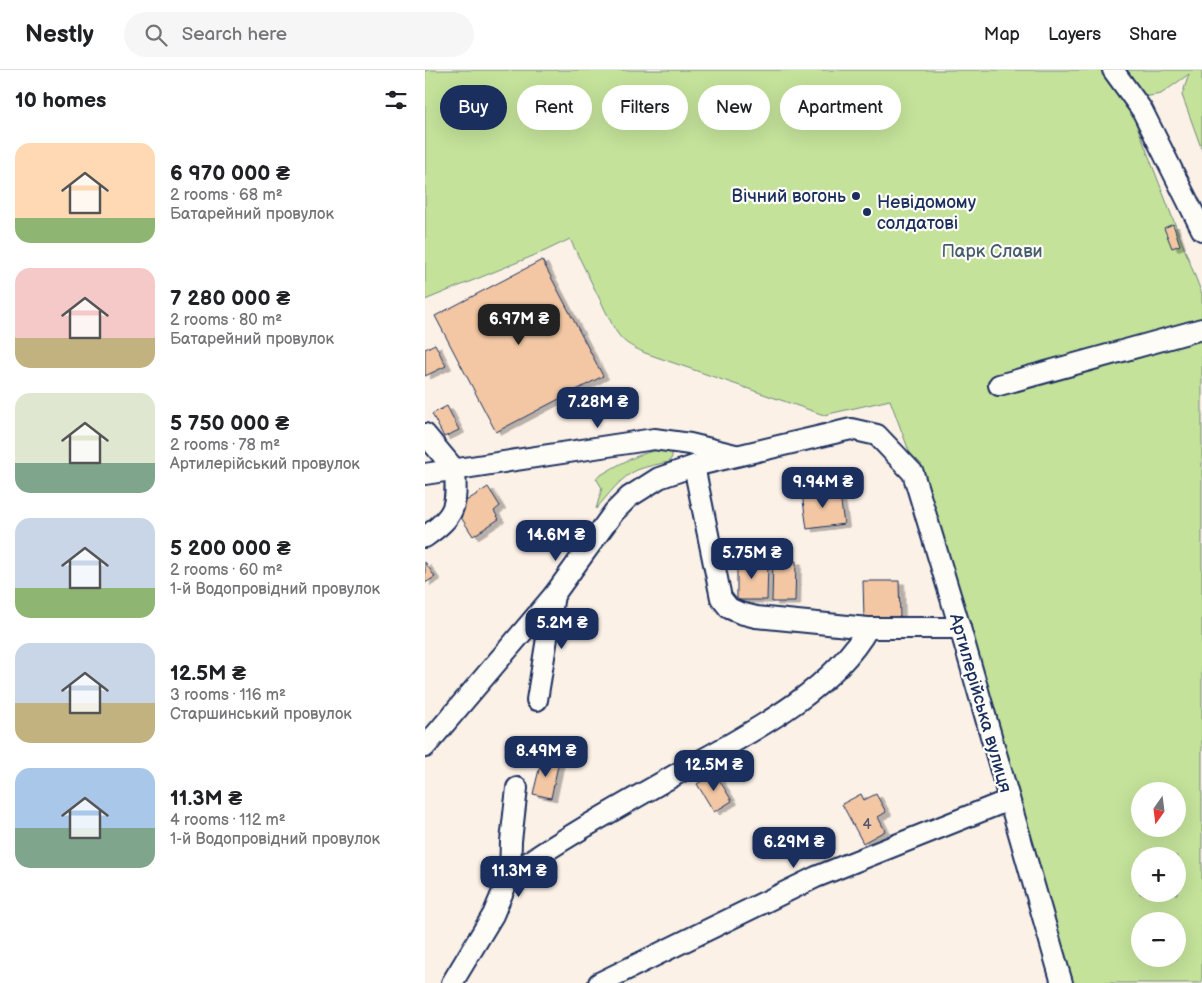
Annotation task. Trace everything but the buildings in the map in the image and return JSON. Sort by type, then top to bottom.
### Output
[{"type":"street","points":[[1113,70],[1142,110],[1202,230]]},
{"type":"street","points":[[999,385],[1202,329]]},
{"type":"street","name":"Артилерійська вулиця","points":[[739,456],[851,429],[877,435],[913,473],[960,628],[1062,983]]},
{"type":"street","points":[[425,434],[455,470],[457,496],[451,514],[439,527],[425,537]]},
{"type":"street","points":[[425,474],[654,439],[690,444],[739,456]]},
{"type":"street","points":[[425,747],[554,595],[614,512],[629,497],[659,478],[694,466],[739,456]]},
{"type":"street","points":[[694,466],[721,598],[729,608],[755,617],[868,628],[960,628]]},
{"type":"street","points":[[537,700],[554,595]]},
{"type":"street","points":[[510,875],[534,858],[613,810],[765,722],[807,695],[843,661],[868,628]]},
{"type":"street","points":[[452,983],[493,915],[510,875],[511,841],[517,788]]},
{"type":"street","points":[[599,983],[816,877],[1009,800]]},
{"type":"green space","name":"Парк Слави","points":[[425,70],[1202,70],[1202,150],[1182,95],[1189,74],[1161,94],[1127,100],[1202,294],[1202,983],[1068,983],[922,486],[890,400],[824,415],[645,353],[631,346],[617,333],[570,239],[425,300]]},
{"type":"green space","points":[[666,449],[672,452],[669,462],[645,467],[631,473],[615,487],[596,509],[602,488],[596,478],[638,456]]},
{"type":"place","name":"Вічний вогонь","points":[[856,196]]},
{"type":"place","name":"Невідомому солдатові","points":[[867,212]]}]
